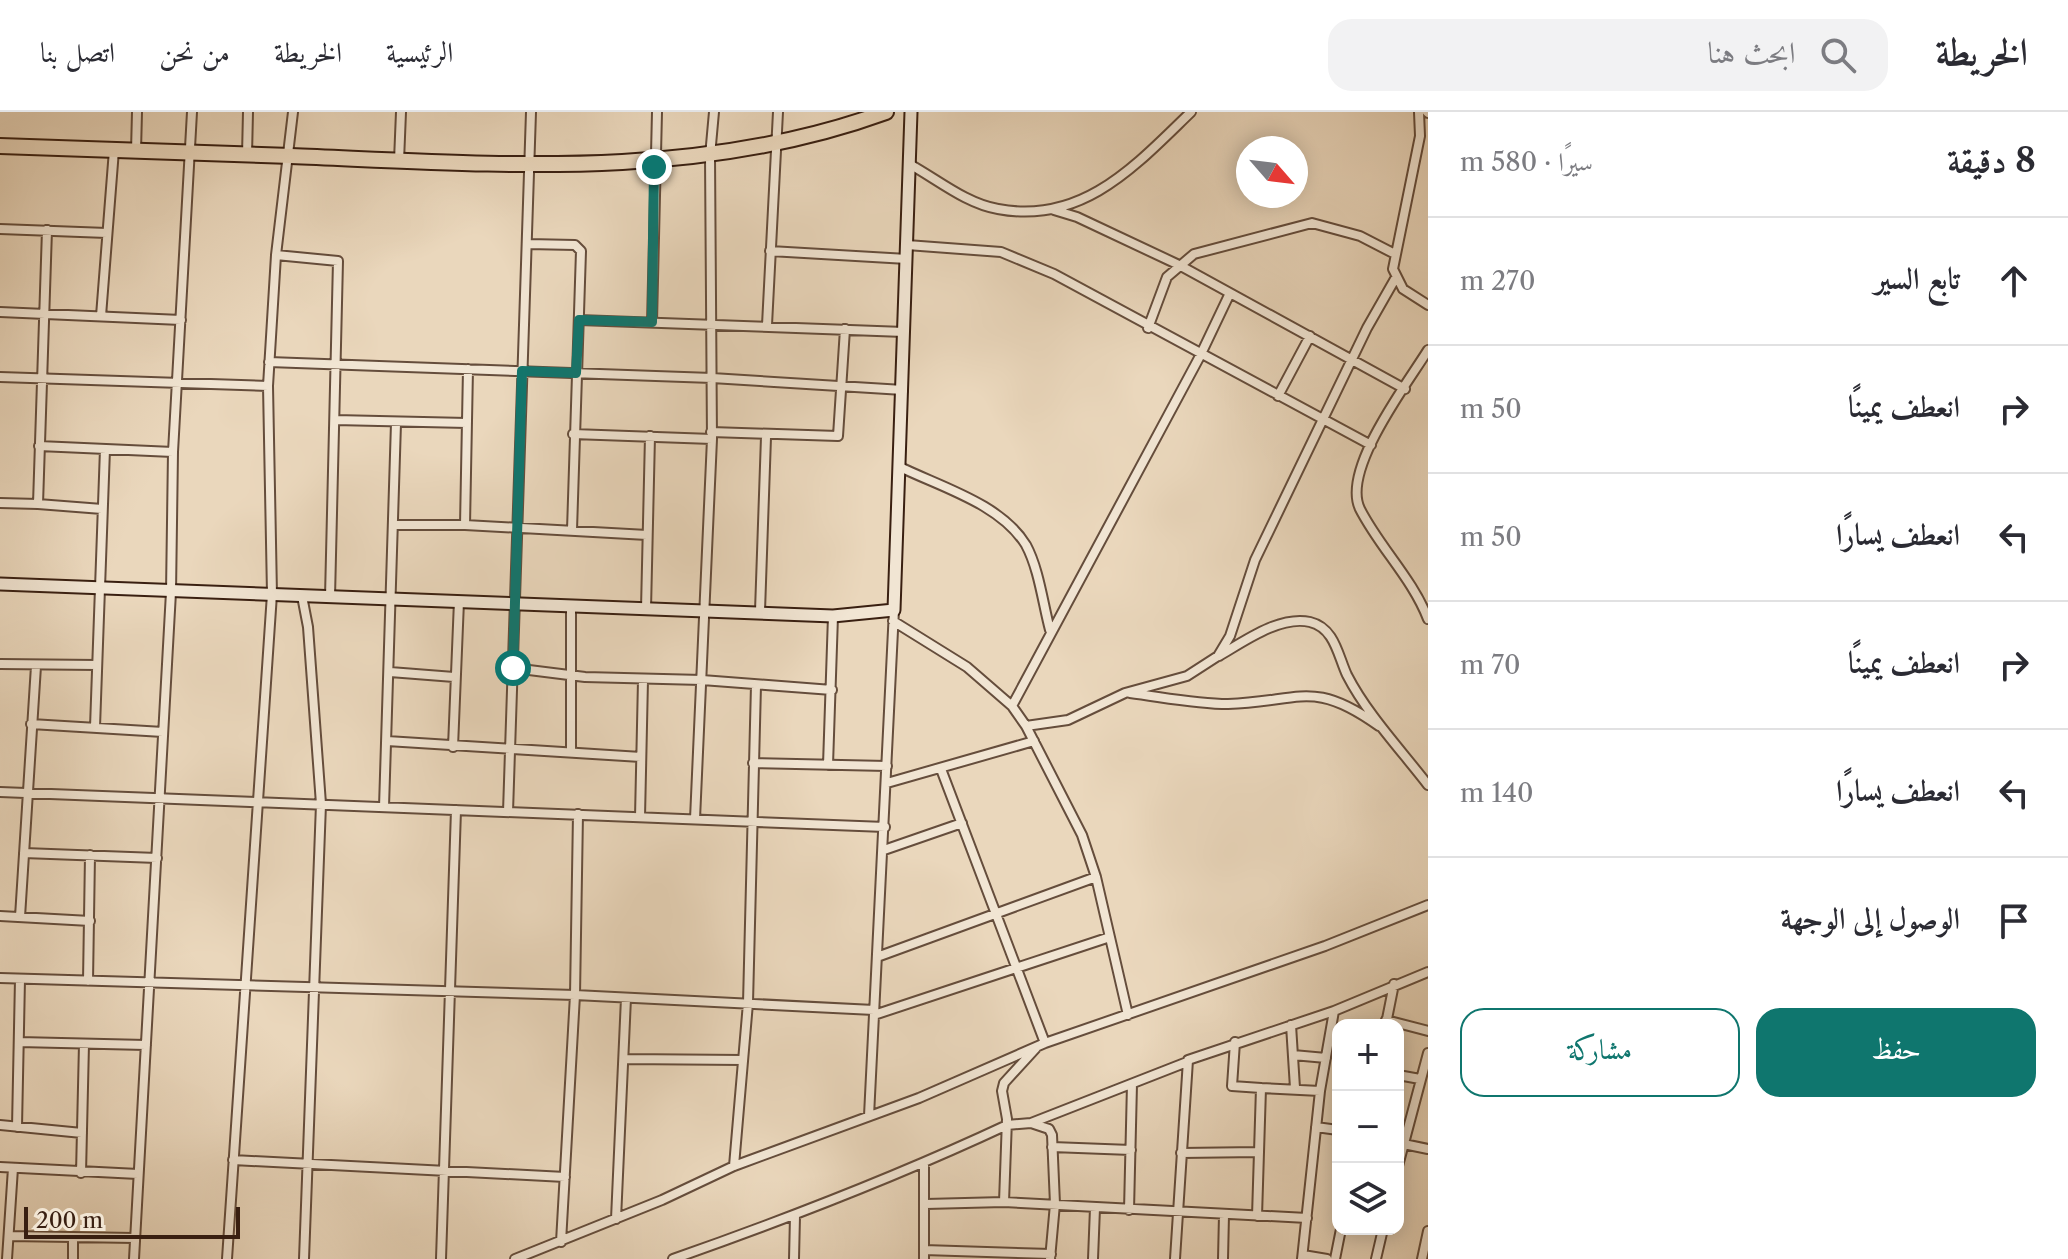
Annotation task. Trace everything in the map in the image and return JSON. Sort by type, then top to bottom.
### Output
[{"type":"highway","points":[[0,146],[530,166],[710,156],[775,145],[886,112]]},
{"type":"street","points":[[136,151],[137,112]]},
{"type":"street","points":[[134,1259],[171,592],[173,452],[187,153],[192,112]]},
{"type":"street","points":[[247,156],[248,112]]},
{"type":"street","points":[[227,1259],[272,594],[269,362],[276,255],[293,112]]},
{"type":"street","points":[[399,162],[401,112]]},
{"type":"street","points":[[508,812],[531,112]]},
{"type":"street","points":[[652,322],[657,112]]},
{"type":"street","points":[[695,819],[707,611],[712,436],[714,324],[710,156],[714,112]]},
{"type":"street","points":[[767,325],[778,112]]},
{"type":"street","points":[[869,1116],[887,783],[911,112]]},
{"type":"street","points":[[1054,210],[1094,196],[1127,172],[1191,112]]},
{"type":"street","points":[[1218,656],[1230,636],[1255,560],[1352,359],[1395,279],[1395,254],[1420,136],[1419,112]]},
{"type":"street","points":[[101,316],[114,150]]},
{"type":"street","points":[[911,165],[975,201],[997,209],[1054,210],[1077,217],[1179,265],[1405,389]]},
{"type":"street","points":[[1148,328],[1167,277],[1194,254],[1312,223],[1360,236],[1395,254]]},
{"type":"street","points":[[0,229],[107,233]]},
{"type":"street","points":[[38,504],[47,230]]},
{"type":"street","points":[[528,244],[579,247],[572,530]]},
{"type":"street","points":[[907,245],[1001,252],[1054,274],[1148,328],[1371,445]]},
{"type":"street","points":[[770,251],[907,259]]},
{"type":"street","points":[[276,255],[338,261],[330,597]]},
{"type":"street","points":[[1395,279],[1428,305]]},
{"type":"street","points":[[1012,706],[1050,630],[1200,356],[1230,293]]},
{"type":"street","points":[[0,312],[181,320]]},
{"type":"street","points":[[579,320],[904,332]]},
{"type":"street","points":[[573,434],[838,436],[845,329]]},
{"type":"street","points":[[1278,396],[1310,336]]},
{"type":"street","points":[[1428,350],[1371,445],[1356,488],[1359,507],[1418,594],[1428,619]]},
{"type":"street","points":[[269,362],[712,378],[903,390]]},
{"type":"street","points":[[465,525],[468,369]]},
{"type":"street","points":[[0,377],[268,386]]},
{"type":"street","points":[[335,420],[467,423]]},
{"type":"street","points":[[384,807],[396,423]]},
{"type":"street","points":[[646,609],[650,436]]},
{"type":"street","points":[[760,611],[766,437]]},
{"type":"street","points":[[39,446],[173,452]]},
{"type":"street","points":[[95,727],[105,449]]},
{"type":"street","points":[[900,467],[988,510],[1011,526],[1027,548],[1050,630]]},
{"type":"street","points":[[0,503],[102,509]]},
{"type":"street","points":[[395,525],[465,525],[647,535]]},
{"type":"street","points":[[0,584],[833,616],[894,615],[967,667],[1012,706],[1026,726],[1082,835],[1096,877],[1107,938],[1128,1015]]},
{"type":"street","points":[[302,596],[308,627],[321,804],[310,1165],[304,1259]]},
{"type":"street","points":[[453,747],[459,601]]},
{"type":"street","points":[[571,605],[571,751]]},
{"type":"street","points":[[828,765],[833,616]]},
{"type":"street","points":[[1026,726],[1068,720],[1125,693],[1187,676],[1252,636],[1290,623],[1307,621],[1320,625],[1330,635],[1348,676],[1428,785]]},
{"type":"street","points":[[0,664],[97,665]]},
{"type":"street","points":[[20,917],[36,666]]},
{"type":"street","points":[[513,668],[643,680],[702,680],[832,690]]},
{"type":"street","points":[[390,672],[454,677]]},
{"type":"street","points":[[640,817],[643,680]]},
{"type":"street","points":[[734,1166],[748,1003],[756,685]]},
{"type":"street","points":[[1125,693],[1224,704],[1305,695],[1330,697],[1387,731]]},
{"type":"street","points":[[31,724],[163,732]]},
{"type":"street","points":[[387,741],[641,757]]},
{"type":"street","points":[[887,783],[1034,741]]},
{"type":"street","points":[[753,763],[887,766]]},
{"type":"street","points":[[941,769],[1017,967],[1041,1045]]},
{"type":"street","points":[[0,792],[885,827]]},
{"type":"street","points":[[441,1259],[456,810]]},
{"type":"street","points":[[561,1242],[575,995],[578,814]]},
{"type":"street","points":[[884,850],[962,823]]},
{"type":"street","points":[[24,853],[157,858]]},
{"type":"street","points":[[88,981],[90,855]]},
{"type":"street","points":[[877,957],[1096,877]]},
{"type":"street","points":[[515,1259],[616,1219],[734,1166],[869,1116],[1041,1045],[1325,946],[1428,905]]},
{"type":"street","points":[[0,916],[90,921]]},
{"type":"street","points":[[0,978],[575,995],[748,1003],[874,1013],[1107,938]]},
{"type":"street","points":[[673,1259],[795,1216],[924,1164],[1007,1125],[1031,1123],[1235,1042],[1334,1011],[1428,972]]},
{"type":"street","points":[[17,1127],[20,979]]},
{"type":"street","points":[[1387,1019],[1394,984]]},
{"type":"street","points":[[616,1219],[626,998]]},
{"type":"street","points":[[1327,1259],[1302,1257],[1320,1091],[1334,1011]]},
{"type":"street","points":[[1291,1025],[1295,1088]]},
{"type":"street","points":[[1404,1026],[1428,1031]]},
{"type":"street","points":[[19,1042],[146,1045]]},
{"type":"street","points":[[1235,1042],[1232,1086],[1320,1091]]},
{"type":"street","points":[[81,1173],[84,1044]]},
{"type":"street","points":[[1004,1202],[1007,1125],[1004,1083],[1041,1045]]},
{"type":"street","points":[[1404,1134],[1428,1053]]},
{"type":"street","points":[[1293,1055],[1326,1058]]},
{"type":"street","points":[[624,1059],[743,1060]]},
{"type":"street","points":[[1175,1259],[1187,1062]]},
{"type":"street","points":[[1404,1076],[1420,1079]]},
{"type":"street","points":[[1129,1210],[1132,1084]]},
{"type":"street","points":[[1257,1216],[1261,1088]]},
{"type":"street","points":[[924,1164],[924,1254],[1050,1257],[1055,1204],[1052,1147],[1049,1129],[1031,1123]]},
{"type":"street","points":[[0,1125],[82,1133]]},
{"type":"street","points":[[1316,1127],[1332,1129]]},
{"type":"street","points":[[1404,1145],[1428,1149]]},
{"type":"street","points":[[1052,1147],[1131,1150]]},
{"type":"street","points":[[1181,1153],[1259,1152]]},
{"type":"street","points":[[233,1160],[565,1177]]},
{"type":"street","points":[[0,1167],[138,1174]]},
{"type":"street","points":[[7,1259],[13,1168]]},
{"type":"street","points":[[926,1204],[1004,1202],[1307,1218]]},
{"type":"street","points":[[1093,1259],[1095,1208]]},
{"type":"street","points":[[1223,1259],[1224,1215]]},
{"type":"street","points":[[794,1259],[795,1216]]},
{"type":"street","points":[[1422,1259],[1428,1231]]},
{"type":"street","points":[[1335,1259],[1340,1235]]},
{"type":"street","points":[[1376,1259],[1382,1235]]},
{"type":"street","points":[[9,1236],[135,1238]]},
{"type":"street","points":[[73,1238],[73,1259]]},
{"type":"route","points":[[513,668],[522,371],[576,373],[579,320],[652,322],[654,167]]}]
